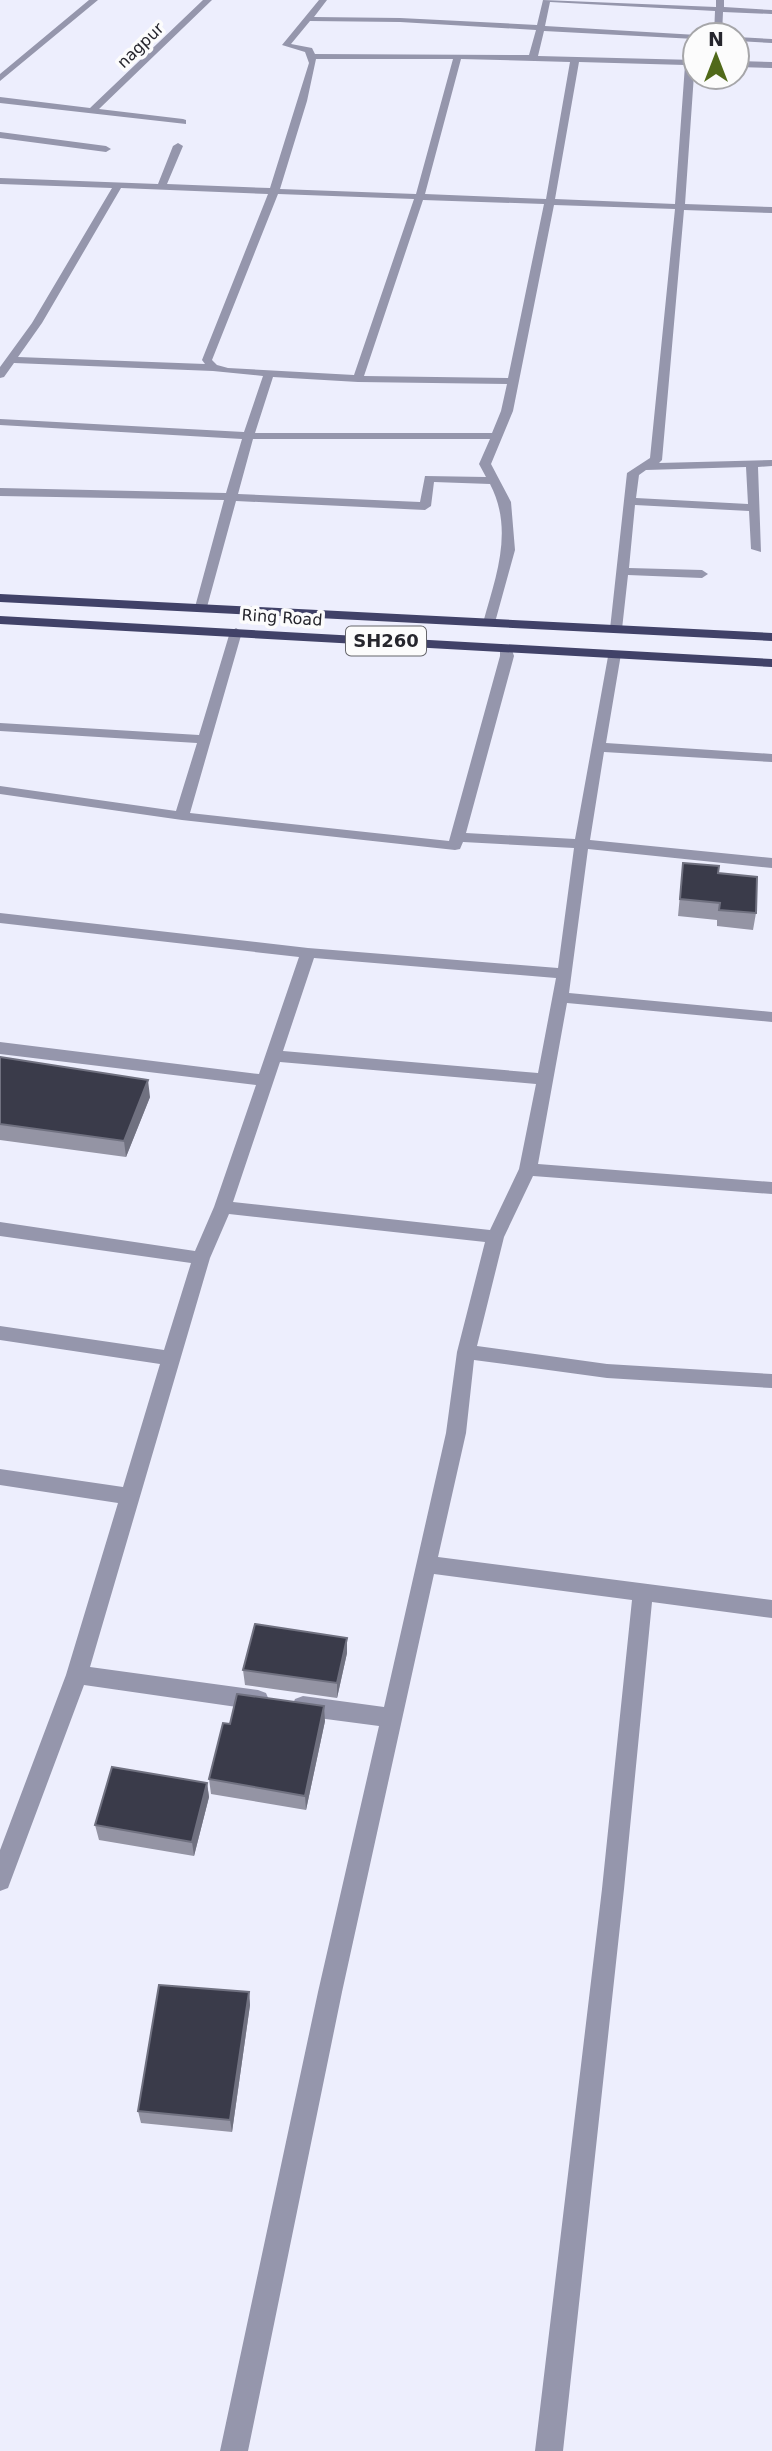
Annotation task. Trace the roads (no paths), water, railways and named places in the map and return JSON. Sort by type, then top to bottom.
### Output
[{"type":"highway","name":"Ring Road","points":[[0,598],[772,638]]},
{"type":"highway","name":"Ring Road","points":[[0,620],[772,663]]},
{"type":"street","points":[[0,78],[94,0]]},
{"type":"street","name":"nagpur","points":[[92,111],[208,0]]},
{"type":"street","points":[[213,368],[207,360],[275,190],[297,125],[313,63],[309,50],[286,45],[323,0]]},
{"type":"street","points":[[533,58],[549,0],[720,4],[772,12]]},
{"type":"street","points":[[307,19],[400,20],[681,36]]},
{"type":"street","points":[[751,40],[772,41]]},
{"type":"street","points":[[311,57],[458,56],[681,63]]},
{"type":"street","points":[[358,379],[420,195],[458,56]]},
{"type":"street","points":[[489,623],[509,550],[505,502],[485,464],[507,411],[550,200],[575,59]]},
{"type":"street","points":[[751,64],[772,65]]},
{"type":"street","points":[[616,629],[633,473],[656,460],[690,91]]},
{"type":"street","points":[[0,100],[183,122]]},
{"type":"street","points":[[0,135],[106,149]]},
{"type":"street","points":[[162,186],[178,146]]},
{"type":"street","points":[[0,181],[772,210]]},
{"type":"street","points":[[0,375],[37,323],[118,185]]},
{"type":"street","points":[[11,360],[213,368],[358,379],[512,381]]},
{"type":"street","points":[[201,607],[248,436],[269,374]]},
{"type":"street","points":[[0,422],[248,436],[498,436]]},
{"type":"street","points":[[646,467],[772,463]]},
{"type":"street","points":[[752,464],[757,549]]},
{"type":"street","points":[[0,492],[149,493],[230,499],[425,506],[429,478],[494,481]]},
{"type":"street","points":[[628,501],[754,508]]},
{"type":"street","points":[[622,571],[702,574]]},
{"type":"street","points":[[182,816],[236,632]]},
{"type":"street","points":[[0,790],[182,816],[455,846],[507,656],[506,649]]},
{"type":"street","points":[[234,2451],[390,1718],[456,1433],[466,1352],[495,1237],[528,1169],[565,974],[582,844],[614,654]]},
{"type":"street","points":[[0,727],[205,739]]},
{"type":"street","points":[[598,747],[772,758]]},
{"type":"street","points":[[458,837],[582,844],[772,863]]},
{"type":"street","points":[[0,918],[308,953],[565,974]]},
{"type":"street","points":[[0,1880],[77,1675],[201,1258],[223,1207],[308,953]]},
{"type":"street","points":[[559,997],[772,1017]]},
{"type":"street","points":[[0,1048],[265,1080]]},
{"type":"street","points":[[274,1056],[544,1079]]},
{"type":"street","points":[[528,1169],[772,1188]]},
{"type":"street","points":[[223,1207],[495,1237]]},
{"type":"street","points":[[0,1229],[201,1258]]},
{"type":"street","points":[[0,1333],[171,1358]]},
{"type":"street","points":[[466,1352],[607,1371],[772,1381]]},
{"type":"street","points":[[0,1477],[129,1496]]},
{"type":"street","points":[[426,1564],[772,1609]]},
{"type":"street","points":[[549,2451],[607,1944],[643,1591]]},
{"type":"street","points":[[77,1675],[390,1718]]}]
